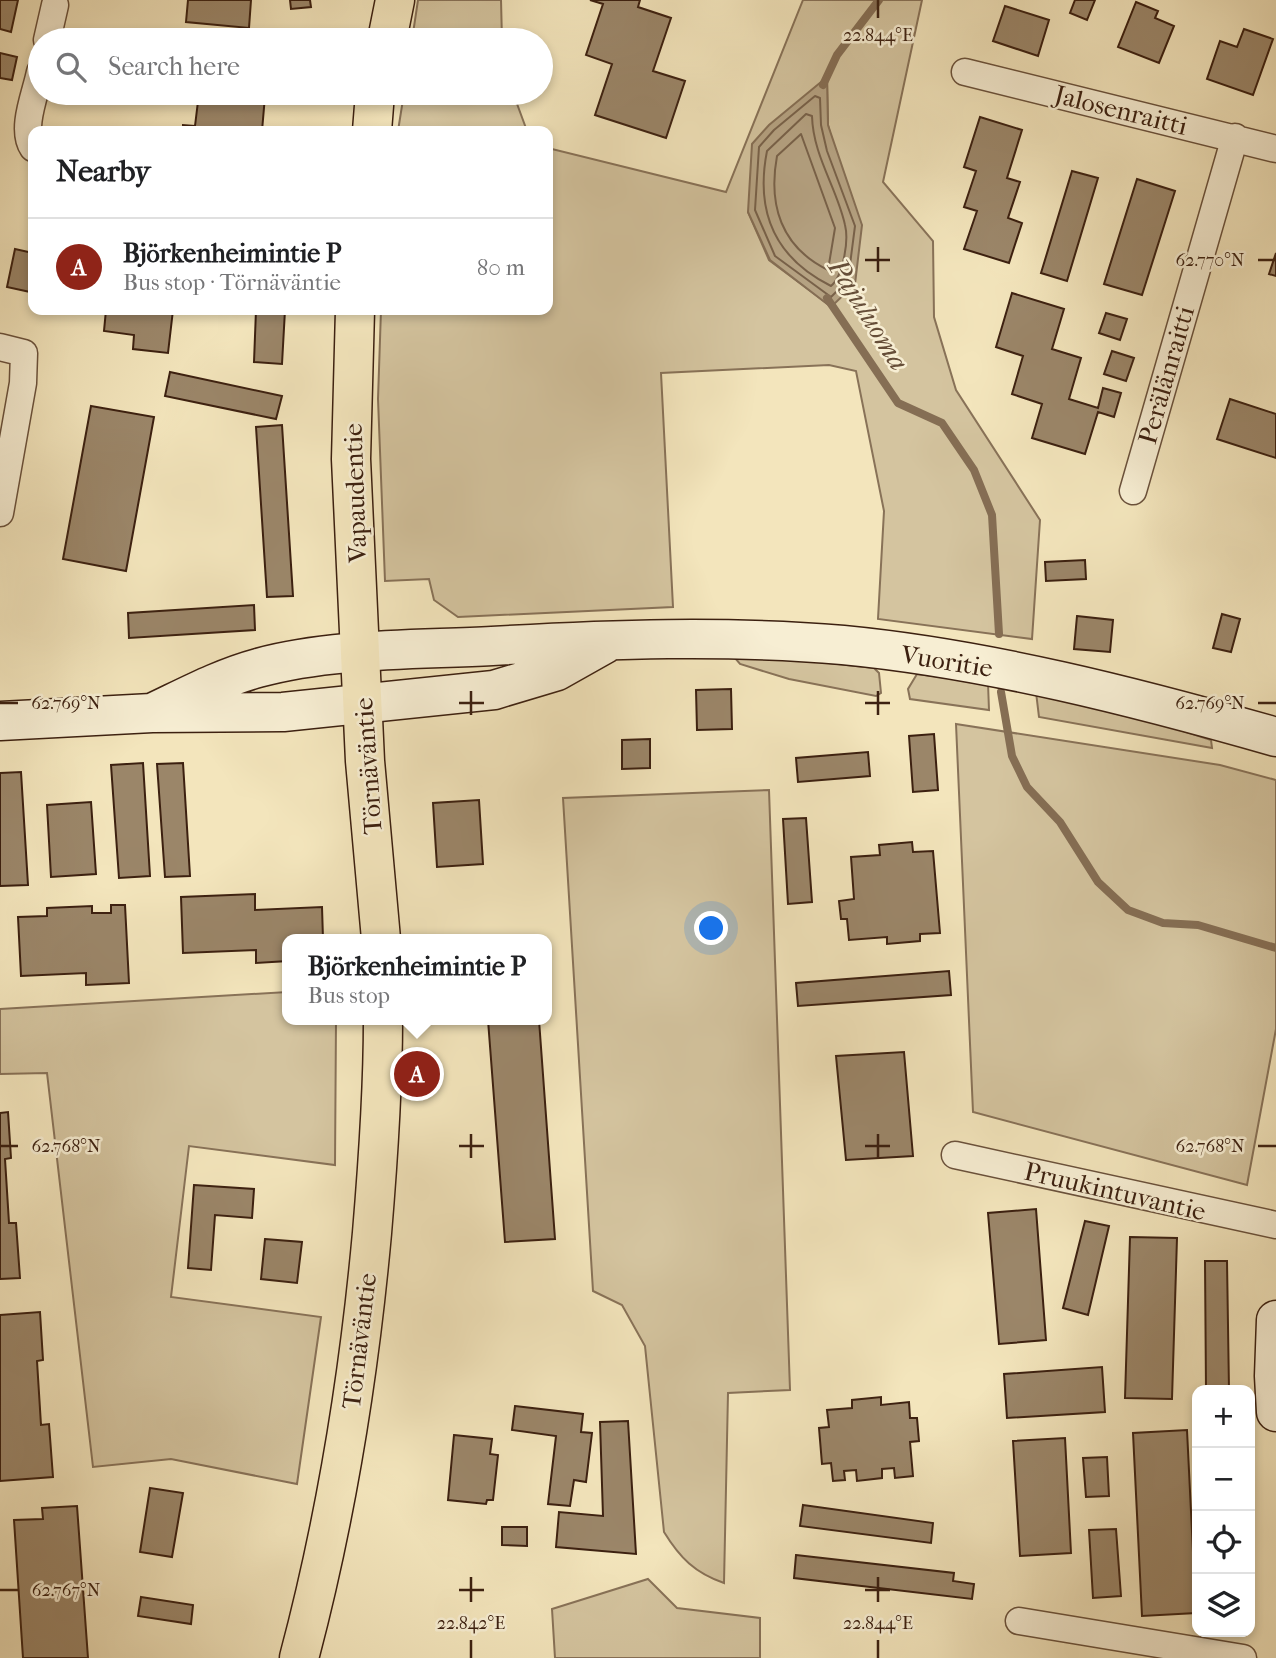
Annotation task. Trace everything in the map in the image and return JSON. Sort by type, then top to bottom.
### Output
[{"type":"main road","points":[[380,28],[381,0]]},
{"type":"main road","points":[[389,28],[395,0]]},
{"type":"main road","name":"Vapaudentie","points":[[355,315],[351,459],[362,678]]},
{"type":"main road","name":"Törnäväntie","points":[[362,678],[365,761],[382,934]]},
{"type":"main road","name":"Törnäväntie","points":[[299,1658],[312,1609],[347,1436],[358,1358],[377,1167],[383,1025]]},
{"type":"street","points":[[50,28],[55,5]]},
{"type":"street","name":"Jalosenraitti","points":[[965,72],[1276,149]]},
{"type":"street","points":[[29,126],[33,105]]},
{"type":"street","name":"Perälänraitti","points":[[1133,491],[1234,137]]},
{"type":"street","points":[[0,347],[24,353],[23,383],[0,513]]},
{"type":"street","name":"Vuoritie","points":[[362,678],[610,642],[708,639],[846,646],[1084,685],[1276,737]]},
{"type":"street","name":"Vuoritie","points":[[362,678],[494,691],[557,671],[610,642]]},
{"type":"street","points":[[152,713],[255,669],[295,659],[362,678]]},
{"type":"street","points":[[0,721],[152,713],[283,712],[362,678]]},
{"type":"street","name":"Pruukintuvantie","points":[[955,1155],[1276,1225]]},
{"type":"street","points":[[1276,1320],[1276,1412]]},
{"type":"street","points":[[1018,1620],[1243,1658]]},
{"type":"shaded area","points":[[418,0],[501,0],[502,28],[414,28]]},
{"type":"shaded area","points":[[803,0],[922,0],[883,182],[933,241],[934,317],[956,390],[1040,520],[1032,639],[878,619],[884,511],[856,371],[829,365],[661,373],[673,607],[458,617],[434,600],[429,579],[385,581],[378,399],[381,315],[553,315],[553,149],[726,192]],"holes":[[[827,78],[828,125],[834,149],[832,307],[769,260],[748,212]]]},
{"type":"shaded area","points":[[402,105],[517,105],[525,126],[399,126]]},
{"type":"shaded area","points":[[735,658],[801,660],[874,668],[879,673],[881,693],[876,696],[789,679],[740,664]]},
{"type":"shaded area","points":[[917,674],[988,683],[989,710],[910,699],[908,689]]},
{"type":"shaded area","points":[[1036,692],[1128,713],[1211,740],[1212,748],[1039,717]]},
{"type":"shaded area","points":[[956,724],[1220,765],[1276,780],[1276,1029],[1247,1185],[973,1112]]},
{"type":"shaded area","points":[[769,790],[790,1390],[728,1393],[724,1583],[689,1564],[664,1532],[645,1346],[622,1305],[593,1291],[563,798]]},
{"type":"shaded area","points":[[282,992],[282,1025],[336,1025],[335,1165],[189,1146],[171,1297],[321,1317],[297,1484],[171,1459],[93,1467],[47,1073],[0,1074],[0,1009]]},
{"type":"shaded area","points":[[648,1579],[677,1608],[760,1618],[760,1658],[555,1658],[552,1609]]},
{"type":"water","points":[[827,77],[828,125],[862,225],[855,284],[831,307],[770,260],[748,212],[752,144],[769,125]]},
{"type":"building","points":[[0,0],[18,0],[11,32],[0,29]]},
{"type":"building","points":[[188,0],[251,0],[249,28],[186,22]]},
{"type":"building","points":[[290,0],[310,0],[311,7],[291,9]]},
{"type":"building","points":[[590,0],[640,0],[638,7],[671,18],[653,71],[685,81],[666,138],[595,115],[612,64],[586,55],[603,4]]},
{"type":"building","points":[[1075,0],[1095,0],[1087,20],[1070,13]]},
{"type":"building","points":[[1136,2],[1158,11],[1155,18],[1174,26],[1159,63],[1118,47]]},
{"type":"building","points":[[1005,6],[1049,20],[1038,56],[993,41]]},
{"type":"building","points":[[1244,29],[1273,39],[1253,95],[1207,79],[1220,41],[1237,47]]},
{"type":"building","points":[[0,53],[17,57],[12,80],[0,78]]},
{"type":"building","points":[[198,105],[264,105],[262,126],[195,126]]},
{"type":"building","points":[[980,117],[1022,130],[1007,178],[1020,182],[1008,218],[1022,223],[1009,263],[964,249],[977,211],[964,207],[976,171],[964,167]]},
{"type":"building","points":[[1072,171],[1098,178],[1067,281],[1041,273]]},
{"type":"building","points":[[1137,179],[1175,191],[1142,295],[1104,284]]},
{"type":"building","points":[[15,249],[28,252],[28,292],[7,287]]},
{"type":"building","points":[[1276,253],[1276,276],[1269,274]]},
{"type":"building","points":[[1012,293],[1064,309],[1052,349],[1081,358],[1069,399],[1098,408],[1103,388],[1121,393],[1114,417],[1098,412],[1085,454],[1032,438],[1042,404],[1012,394],[1023,356],[996,347]]},
{"type":"building","points":[[1106,313],[1127,319],[1120,340],[1099,333]]},
{"type":"building","points":[[106,315],[172,315],[168,353],[133,349],[134,335],[104,331]]},
{"type":"building","points":[[256,315],[285,315],[282,364],[254,362]]},
{"type":"building","points":[[1112,351],[1134,358],[1126,381],[1104,374]]},
{"type":"building","points":[[170,372],[282,396],[276,419],[165,396]]},
{"type":"building","points":[[1230,399],[1276,414],[1276,458],[1217,439]]},
{"type":"building","points":[[91,406],[154,417],[126,571],[63,559]]},
{"type":"building","points":[[282,425],[293,596],[267,597],[256,427]]},
{"type":"building","points":[[1085,560],[1086,579],[1046,581],[1045,562]]},
{"type":"building","points":[[254,605],[255,630],[129,638],[128,613]]},
{"type":"building","points":[[1222,614],[1240,619],[1231,652],[1213,648]]},
{"type":"building","points":[[1077,616],[1113,620],[1110,652],[1074,649]]},
{"type":"building","points":[[731,689],[732,729],[697,730],[696,690]]},
{"type":"building","points":[[934,734],[938,790],[913,792],[909,736]]},
{"type":"building","points":[[650,739],[650,768],[622,769],[622,740]]},
{"type":"building","points":[[868,752],[870,776],[798,782],[796,758]]},
{"type":"building","points":[[143,763],[150,876],[119,878],[111,765]]},
{"type":"building","points":[[183,763],[190,876],[165,877],[157,764]]},
{"type":"building","points":[[21,772],[28,885],[0,886],[0,773]]},
{"type":"building","points":[[479,800],[483,864],[437,867],[433,803]]},
{"type":"building","points":[[91,802],[96,874],[51,877],[47,805]]},
{"type":"building","points":[[806,818],[812,902],[788,904],[783,819]]},
{"type":"building","points":[[912,842],[913,852],[933,851],[940,933],[920,934],[920,941],[887,944],[887,937],[849,940],[847,919],[841,919],[839,901],[854,899],[851,857],[880,855],[879,845]]},
{"type":"building","points":[[255,894],[255,910],[322,907],[323,934],[282,934],[282,961],[256,963],[256,950],[183,953],[181,897]]},
{"type":"building","points":[[111,905],[125,905],[129,983],[86,985],[86,973],[21,976],[18,917],[47,916],[47,908],[92,906],[92,913],[111,913]]},
{"type":"building","points":[[949,971],[951,995],[798,1006],[796,983]]},
{"type":"building","points":[[488,1025],[539,1025],[555,1239],[505,1242]]},
{"type":"building","points":[[904,1052],[913,1156],[846,1160],[836,1056]]},
{"type":"building","points":[[8,1112],[11,1158],[5,1159],[9,1223],[16,1223],[20,1278],[0,1279],[0,1113]]},
{"type":"building","points":[[194,1185],[254,1189],[252,1218],[215,1215],[211,1270],[188,1268]]},
{"type":"building","points":[[1036,1209],[1046,1340],[999,1344],[988,1213]]},
{"type":"building","points":[[1085,1221],[1109,1226],[1088,1315],[1063,1308]]},
{"type":"building","points":[[1130,1237],[1177,1238],[1172,1399],[1125,1398]]},
{"type":"building","points":[[265,1239],[302,1242],[297,1283],[261,1279]]},
{"type":"building","points":[[1205,1261],[1227,1261],[1229,1385],[1206,1385]]},
{"type":"building","points":[[40,1312],[43,1360],[37,1361],[41,1425],[49,1424],[53,1477],[0,1481],[0,1315]]},
{"type":"building","points":[[1102,1367],[1105,1412],[1007,1418],[1004,1374]]},
{"type":"building","points":[[881,1397],[881,1405],[909,1402],[910,1418],[917,1418],[919,1441],[910,1442],[913,1476],[895,1478],[894,1468],[882,1469],[882,1478],[857,1481],[856,1470],[844,1471],[845,1480],[833,1481],[831,1463],[822,1464],[819,1428],[829,1427],[827,1410],[852,1408],[852,1400]]},
{"type":"building","points":[[515,1406],[583,1414],[581,1432],[592,1433],[586,1482],[574,1480],[570,1506],[548,1504],[556,1436],[512,1430]]},
{"type":"building","points":[[628,1421],[636,1554],[556,1547],[559,1512],[603,1516],[600,1422]]},
{"type":"building","points":[[1187,1430],[1192,1532],[1192,1613],[1142,1616],[1133,1433]]},
{"type":"building","points":[[454,1435],[492,1439],[490,1454],[498,1455],[493,1500],[487,1500],[486,1504],[448,1500]]},
{"type":"building","points":[[1065,1438],[1071,1553],[1020,1556],[1013,1441]]},
{"type":"building","points":[[1107,1457],[1109,1496],[1086,1497],[1083,1458]]},
{"type":"building","points":[[150,1488],[183,1493],[172,1557],[140,1552]]},
{"type":"building","points":[[803,1505],[933,1523],[931,1543],[800,1526]]},
{"type":"building","points":[[77,1506],[88,1658],[23,1658],[14,1520],[43,1519],[42,1508]]},
{"type":"building","points":[[502,1527],[527,1527],[527,1546],[502,1545]]},
{"type":"building","points":[[1116,1529],[1121,1596],[1093,1598],[1089,1530]]},
{"type":"building","points":[[796,1555],[954,1573],[953,1581],[974,1584],[972,1599],[794,1578]]},
{"type":"building","points":[[141,1597],[193,1605],[191,1624],[138,1616]]},
{"type":"waterway","name":"Pajuluoma","points":[[823,85],[837,55],[879,0]]},
{"type":"waterway","name":"Pajuluoma","points":[[827,298],[898,403],[942,423],[974,470],[992,515],[999,634]]},
{"type":"waterway","name":"Pajuluoma","points":[[1001,692],[1012,756],[1027,787],[1060,822],[1098,882],[1128,910],[1163,923],[1198,925],[1276,948]]},
{"type":"place","name":"Björkenheimintie P","points":[[417,1074]]}]
